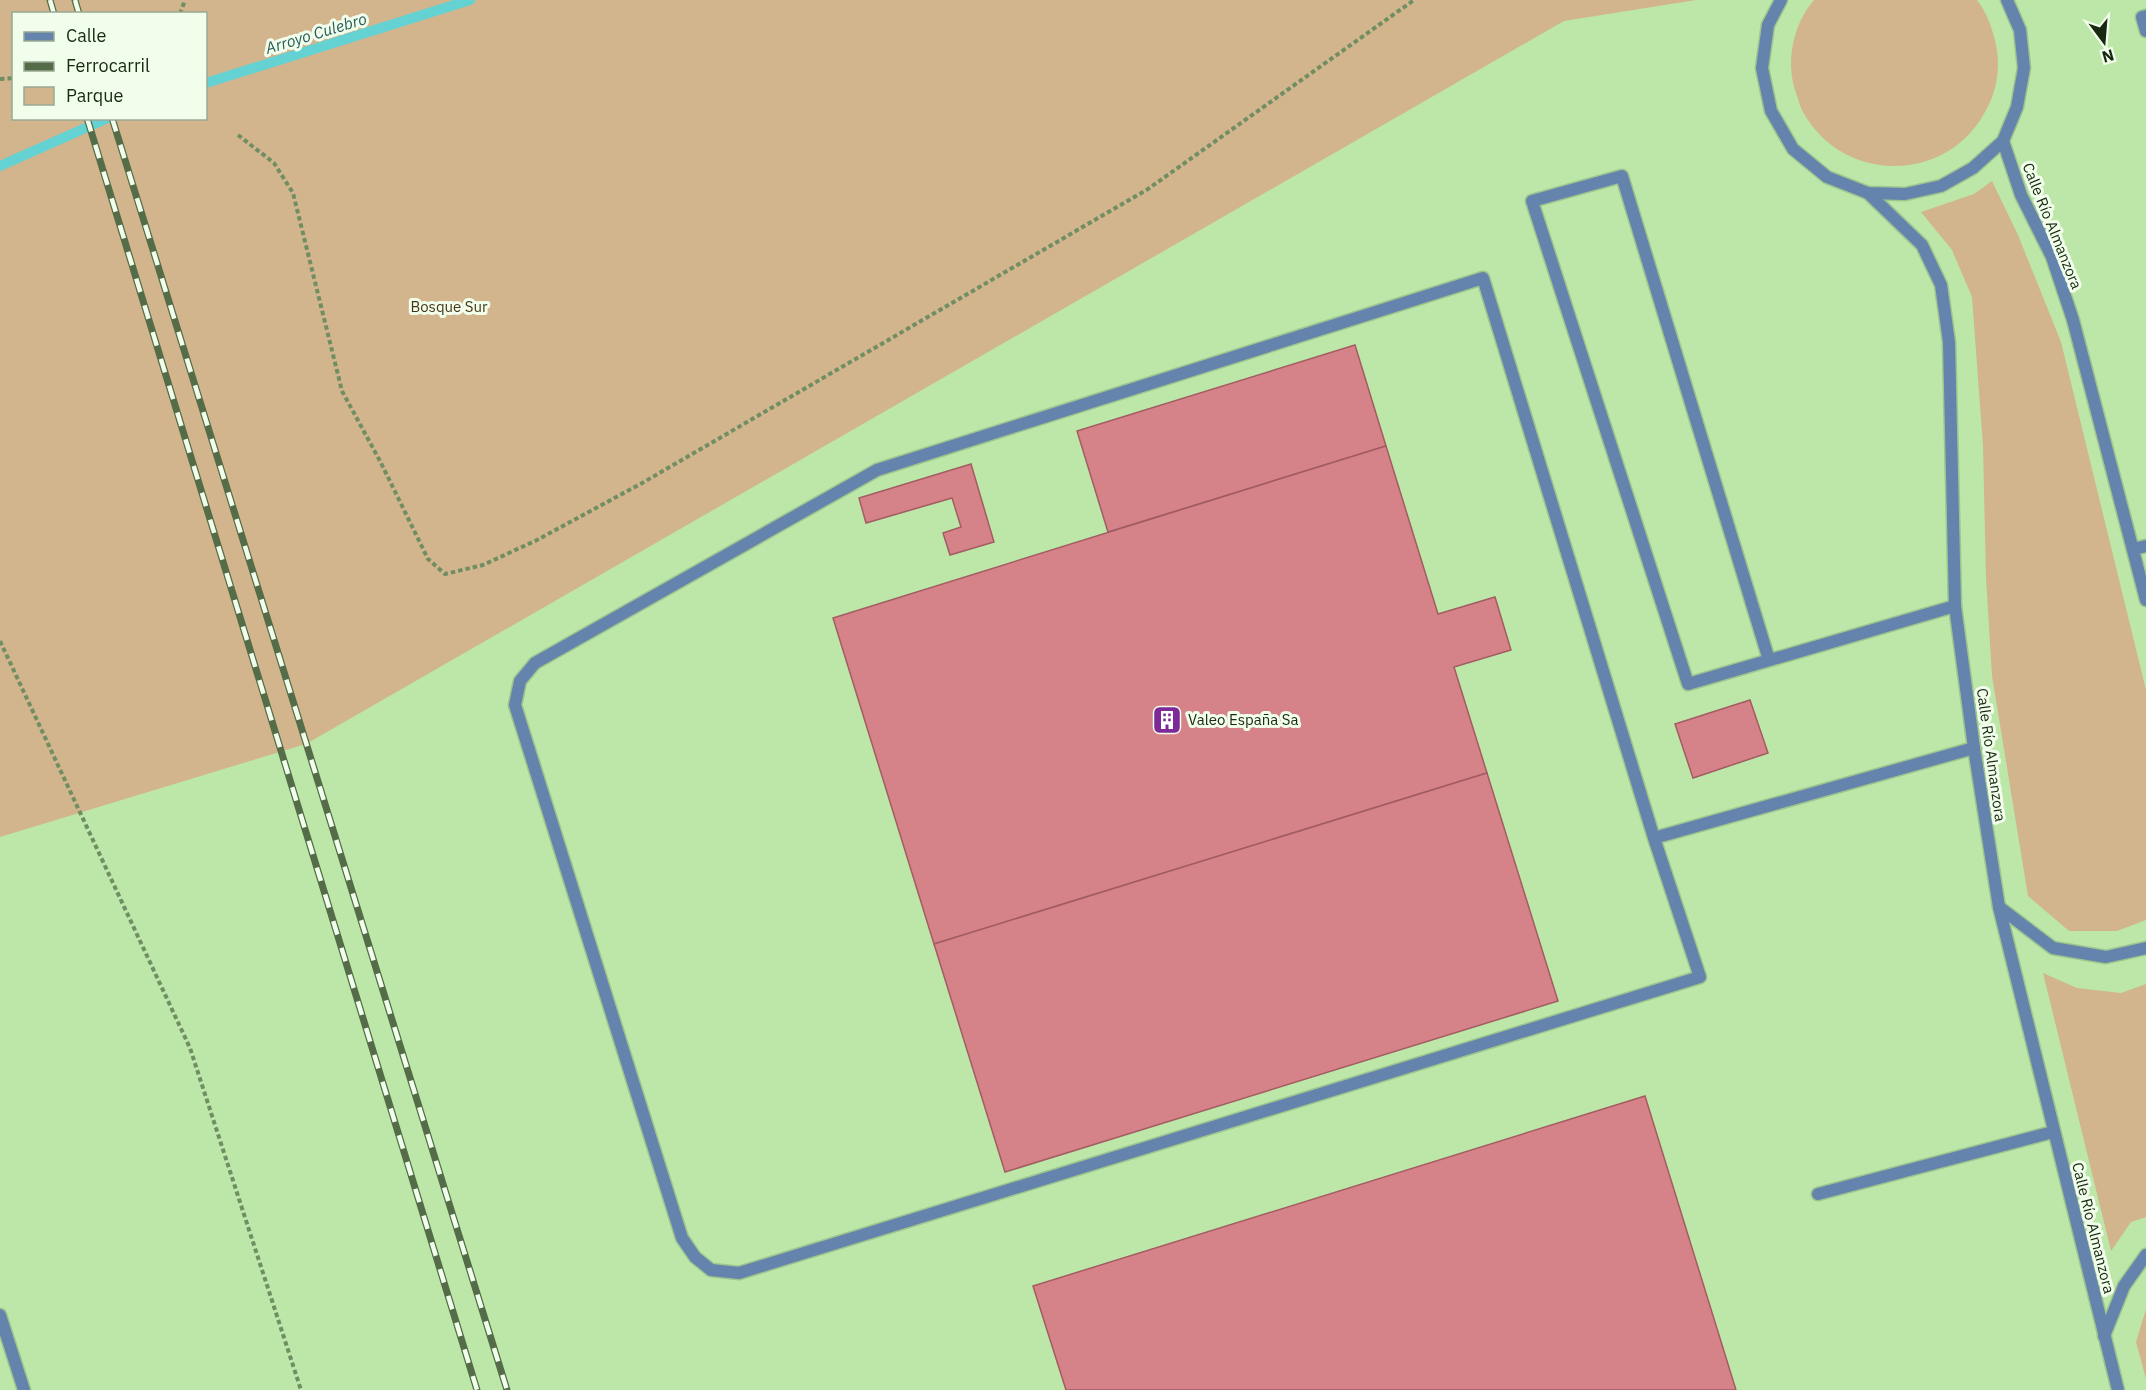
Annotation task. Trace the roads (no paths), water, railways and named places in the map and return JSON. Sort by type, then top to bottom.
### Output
[{"type":"street","points":[[1781,0],[1768,25],[1762,68],[1771,111],[1793,149],[1827,177],[1868,192],[1905,194],[1941,186],[1973,168],[2003,141],[2017,107],[2024,69],[2020,30],[2007,0]]},
{"type":"street","points":[[2146,16],[2142,17],[2146,31]]},
{"type":"street","name":"Calle Río Almanzora","points":[[2003,141],[2021,195],[2052,257],[2073,320],[2146,600]]},
{"type":"street","points":[[1769,660],[1622,176],[1532,201],[1688,684],[1955,606]]},
{"type":"street","name":"Calle Río Almanzora","points":[[1868,192],[1922,245],[1941,285],[1949,342],[1955,606],[1999,907],[2118,1390]]},
{"type":"street","points":[[1483,278],[1654,838],[1700,977],[739,1273],[711,1270],[695,1257],[682,1238],[515,705],[520,681],[535,663],[877,470],[1483,278]]},
{"type":"street","points":[[2133,549],[2146,546]]},
{"type":"street","points":[[1654,838],[1974,748]]},
{"type":"street","points":[[1999,907],[2053,948],[2106,957],[2146,948]]},
{"type":"street","points":[[1818,1194],[2053,1132]]},
{"type":"street","name":"Calle Río Almanzora","points":[[2104,1336],[2124,1286],[2146,1255]]},
{"type":"street","points":[[0,1315],[24,1390]]},
{"type":"waterway","name":"Arroyo Culebro","points":[[207,83],[470,0]]},
{"type":"waterway","name":"Arroyo Culebro","points":[[0,166],[104,120]]},
{"type":"railway","points":[[50,0],[53,12]]},
{"type":"railway","points":[[75,0],[78,12]]},
{"type":"railway","points":[[88,120],[477,1390]]},
{"type":"railway","points":[[113,120],[507,1390]]},
{"type":"place","name":"Valeo España Sa","points":[[1167,720]]},
{"type":"park label","name":"Bosque Sur","points":[[449,307]]}]
